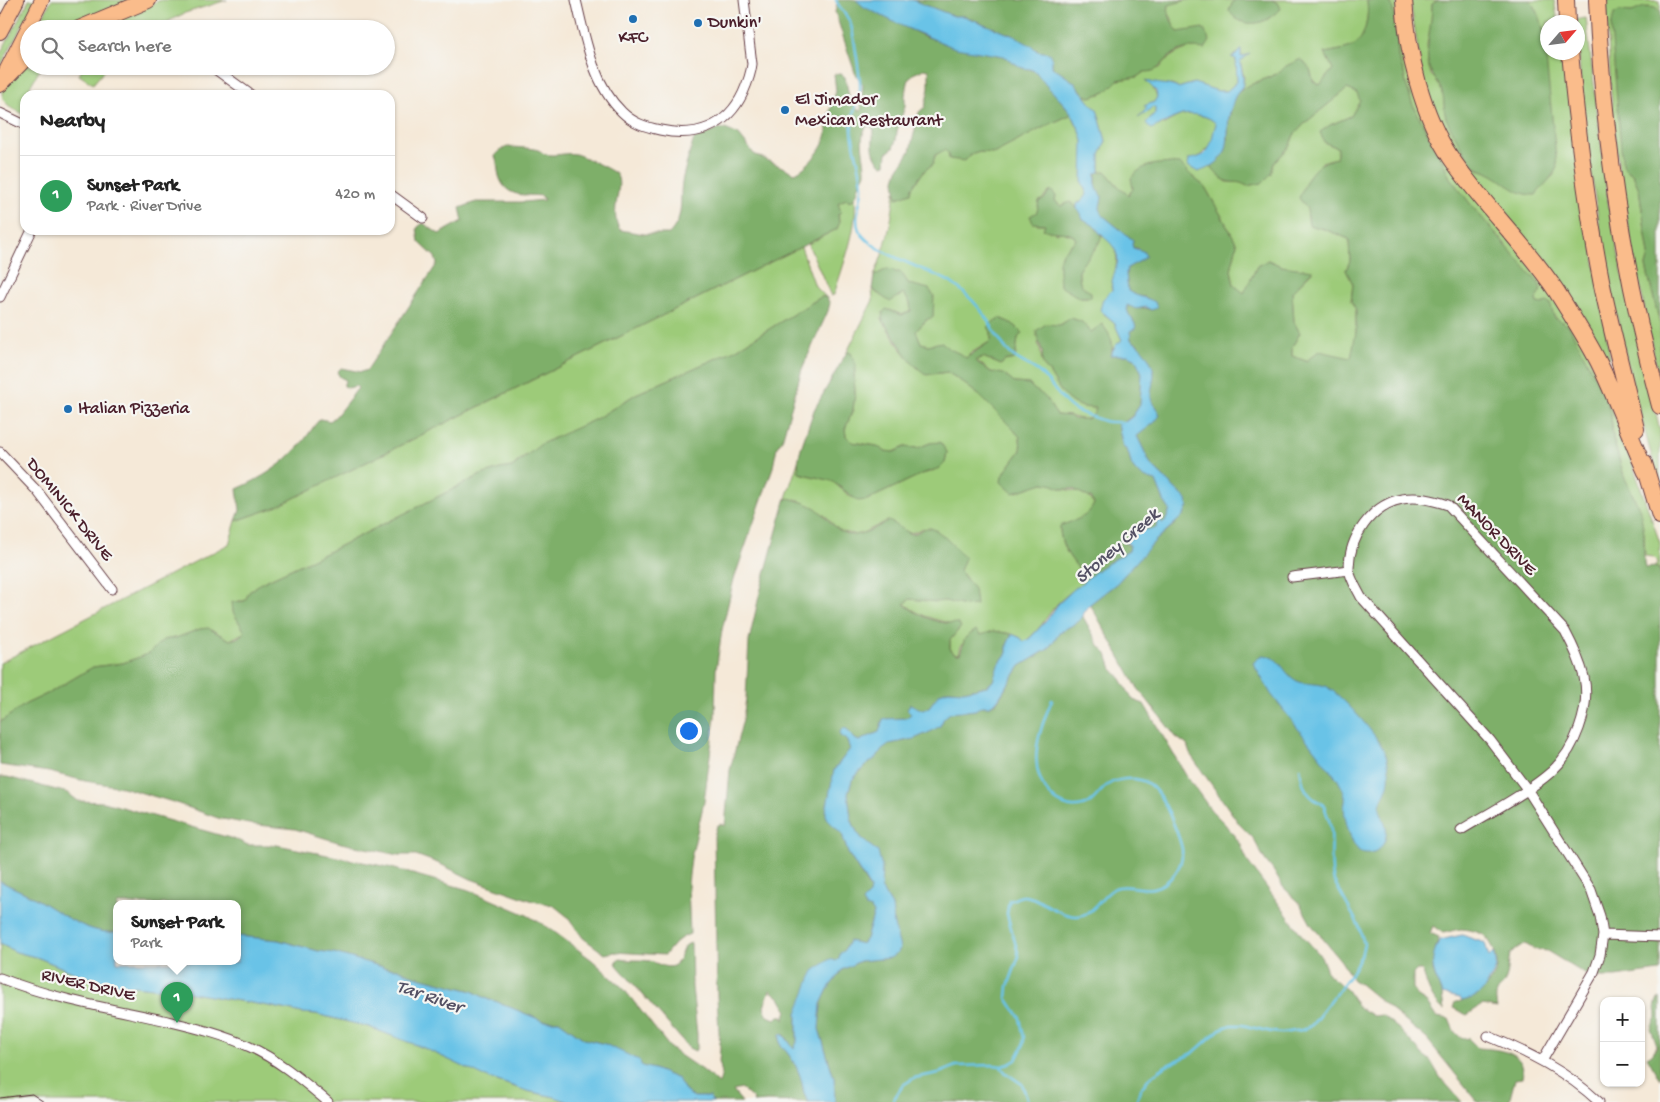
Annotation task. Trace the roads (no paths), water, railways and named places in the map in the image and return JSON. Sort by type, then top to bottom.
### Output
[{"type":"highway","points":[[100,20],[148,0]]},
{"type":"highway","points":[[1404,0],[1408,36],[1422,99],[1435,130],[1451,158],[1556,291],[1598,360],[1646,472]]},
{"type":"highway","points":[[1566,0],[1566,15]]},
{"type":"highway","points":[[1597,0],[1603,96],[1616,192],[1638,315],[1660,406]]},
{"type":"highway","points":[[1571,60],[1582,163],[1602,284],[1646,472],[1660,516]]},
{"type":"highway","points":[[0,84],[20,63]]},
{"type":"main road","points":[[0,32],[16,0]]},
{"type":"main road","points":[[32,20],[42,0]]},
{"type":"main road","points":[[0,84],[20,44]]},
{"type":"street","points":[[576,0],[595,69],[606,91],[622,112],[645,127],[666,132],[688,133],[702,131],[728,116],[745,88],[752,64],[744,0]]},
{"type":"street","points":[[224,75],[245,90]]},
{"type":"street","points":[[0,113],[20,123]]},
{"type":"street","points":[[395,198],[423,218]]},
{"type":"street","points":[[0,298],[30,235]]},
{"type":"street","name":"DOMINICK DRIVE","points":[[0,452],[38,492],[112,589]]},
{"type":"street","name":"MANOR DRIVE","points":[[1349,570],[1352,548],[1362,526],[1378,509],[1401,499],[1428,498],[1448,505],[1565,632],[1577,653],[1584,680],[1584,704],[1578,732],[1568,754],[1551,772],[1461,830]]},
{"type":"street","points":[[1292,578],[1349,570],[1361,597],[1490,740],[1527,789],[1592,890],[1600,916],[1603,935],[1600,956],[1594,972],[1542,1061]]},
{"type":"street","points":[[1603,935],[1660,937]]},
{"type":"street","name":"RIVER DRIVE","points":[[0,978],[26,989],[185,1025],[250,1047],[292,1072],[328,1102]]},
{"type":"street","points":[[1488,1036],[1528,1052],[1578,1084],[1599,1102]]},
{"type":"water","points":[[856,0],[912,0],[954,16],[964,16],[1014,36],[1037,51],[1049,53],[1052,59],[1052,67],[1074,82],[1097,109],[1106,141],[1100,155],[1100,172],[1096,173],[1097,189],[1102,197],[1101,214],[1133,240],[1133,248],[1143,251],[1146,256],[1127,268],[1128,291],[1155,302],[1157,308],[1151,310],[1146,307],[1136,309],[1127,305],[1128,312],[1136,328],[1130,331],[1131,340],[1146,354],[1152,364],[1154,377],[1151,398],[1160,415],[1155,422],[1137,436],[1151,465],[1187,500],[1188,506],[1184,515],[1155,541],[1117,583],[1090,604],[1078,622],[1060,632],[1048,649],[1020,666],[997,701],[990,706],[982,706],[975,710],[950,713],[944,718],[940,726],[932,731],[914,739],[889,744],[852,780],[848,794],[851,819],[863,840],[878,852],[882,867],[881,888],[892,906],[894,925],[900,948],[898,953],[890,958],[860,961],[842,970],[828,989],[821,1004],[819,1029],[834,1078],[835,1102],[809,1102],[805,1095],[801,1077],[791,1057],[780,1044],[780,1034],[784,1035],[794,1049],[797,1042],[797,1014],[814,971],[830,959],[836,961],[839,959],[840,953],[844,951],[849,941],[862,944],[866,939],[874,913],[871,909],[865,907],[862,902],[869,895],[870,888],[848,853],[842,834],[826,818],[834,770],[850,749],[846,739],[840,736],[840,732],[843,728],[847,729],[853,738],[859,741],[879,732],[883,719],[906,718],[911,714],[907,709],[910,704],[923,710],[929,707],[940,693],[948,690],[964,691],[987,686],[993,681],[998,665],[1007,653],[1007,645],[1012,634],[1021,638],[1024,642],[1030,638],[1047,620],[1058,604],[1073,590],[1100,568],[1129,551],[1130,546],[1128,543],[1119,540],[1123,538],[1132,539],[1139,531],[1156,528],[1159,517],[1162,523],[1165,522],[1170,510],[1156,481],[1138,474],[1132,466],[1128,452],[1123,447],[1118,424],[1132,417],[1140,405],[1142,373],[1135,358],[1128,355],[1110,355],[1116,345],[1122,340],[1114,322],[1100,310],[1103,299],[1112,290],[1117,257],[1111,244],[1097,228],[1083,219],[1077,209],[1077,204],[1087,194],[1082,182],[1083,141],[1072,114],[1036,72],[1022,68],[1004,56],[955,48],[902,26],[864,7]]},
{"type":"water","points":[[1241,49],[1241,57],[1250,54],[1240,61],[1243,84],[1235,97],[1230,112],[1225,152],[1220,160],[1198,172],[1188,166],[1189,159],[1197,158],[1207,152],[1216,124],[1205,117],[1186,114],[1151,129],[1146,123],[1155,113],[1155,108],[1152,107],[1138,118],[1147,108],[1144,106],[1154,102],[1157,97],[1156,91],[1145,80],[1178,88],[1194,83],[1218,91],[1227,91],[1237,82],[1236,59],[1231,57],[1236,55]]},
{"type":"water","points":[[1262,655],[1274,658],[1297,681],[1322,685],[1336,694],[1361,719],[1383,748],[1389,767],[1389,776],[1380,806],[1386,827],[1386,836],[1378,850],[1364,853],[1356,847],[1347,825],[1344,808],[1345,795],[1342,788],[1338,780],[1271,694],[1253,663]]},
{"type":"water","name":"Tar River","points":[[0,881],[82,925],[105,932],[113,932],[113,965],[241,965],[241,936],[278,940],[386,968],[398,969],[411,975],[472,991],[489,1000],[543,1021],[559,1021],[584,1039],[605,1044],[639,1060],[642,1066],[678,1079],[686,1092],[694,1097],[709,1097],[713,1102],[569,1102],[527,1091],[483,1076],[424,1048],[369,1027],[316,1014],[269,1006],[174,990],[114,984],[77,974],[39,958],[16,952],[0,944]]},
{"type":"water","points":[[1462,935],[1485,943],[1489,957],[1494,952],[1496,967],[1481,992],[1475,997],[1462,1001],[1460,998],[1442,994],[1434,973],[1433,961],[1440,940]]},
{"type":"waterway","points":[[836,0],[850,22],[859,76],[860,89],[852,125],[862,185],[857,219],[859,230],[875,246],[900,260],[950,282],[961,290],[981,311],[1002,344],[1011,354],[1039,372],[1060,397],[1075,410],[1104,421],[1126,424]]},
{"type":"waterway","points":[[892,1102],[903,1085],[914,1078],[939,1073],[956,1066],[1002,1066],[1016,1060],[1023,1046],[1024,1038],[1020,1018],[1007,998],[1008,986],[1019,956],[1007,914],[1009,901],[1021,896],[1029,897],[1062,913],[1076,916],[1082,915],[1093,909],[1115,888],[1124,886],[1148,889],[1165,883],[1175,874],[1181,862],[1182,849],[1170,815],[1159,795],[1147,783],[1136,779],[1124,779],[1113,782],[1089,803],[1077,807],[1070,807],[1056,801],[1051,796],[1043,785],[1036,761],[1039,736],[1052,700]]},
{"type":"waterway","points":[[1136,1102],[1140,1090],[1149,1078],[1164,1067],[1193,1053],[1220,1029],[1231,1025],[1242,1025],[1282,1033],[1302,1030],[1312,1025],[1350,975],[1361,956],[1364,944],[1359,926],[1334,881],[1332,873],[1331,828],[1329,820],[1323,805],[1310,796],[1305,789],[1300,768]]},
{"type":"waterway","points":[[1001,1067],[1006,1073],[1022,1084],[1028,1102]]},
{"type":"tram line","points":[[0,1098],[32,1094],[44,1102]]},
{"type":"place","name":"KFC","points":[[633,19]]},
{"type":"place","name":"Dunkin'","points":[[698,23]]},
{"type":"place","name":"El Jimador Mexican Restaurant","points":[[785,110]]},
{"type":"place","name":"Italian Pizzeria","points":[[68,409]]},
{"type":"place","name":"Sunset Park","points":[[177,1023]]},
{"type":"water label","name":"Stoney Creek","points":[[1118,547]]}]
